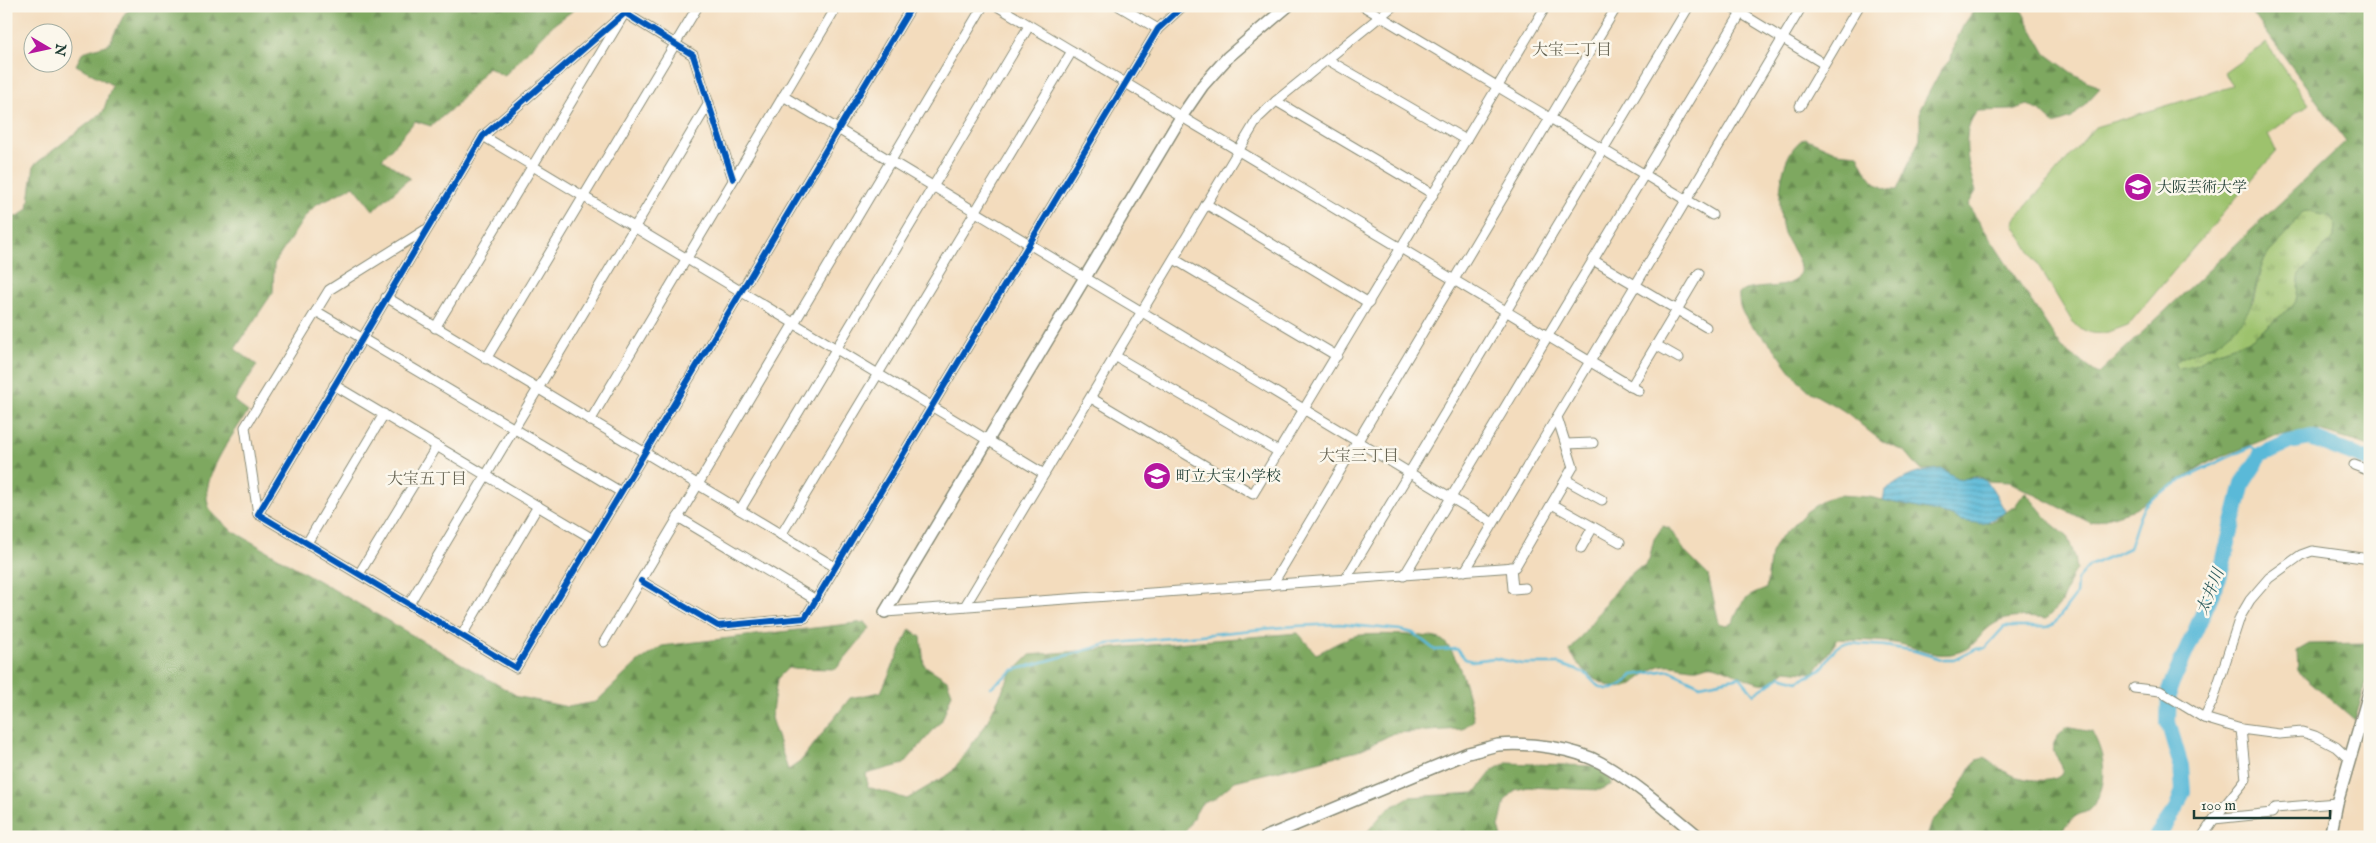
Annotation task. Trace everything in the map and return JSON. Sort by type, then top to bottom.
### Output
[{"type":"street","points":[[486,359],[698,6]]},
{"type":"street","points":[[590,421],[837,6]]},
{"type":"street","points":[[258,514],[516,668],[912,6]]},
{"type":"street","points":[[604,642],[983,6]]},
{"type":"street","points":[[996,6],[1635,389],[1656,345],[1699,274]]},
{"type":"street","points":[[1119,6],[1158,29]]},
{"type":"street","points":[[641,581],[718,626],[805,618],[1158,29],[1183,6]]},
{"type":"street","points":[[885,612],[1181,117],[1203,85],[1228,57],[1288,6]]},
{"type":"street","points":[[1363,6],[1685,201],[1712,215]]},
{"type":"street","points":[[965,606],[1258,118],[1276,101],[1393,6]]},
{"type":"street","points":[[1091,398],[1253,494],[1546,6]]},
{"type":"street","points":[[1272,585],[1617,6]]},
{"type":"street","points":[[1345,580],[1689,6]]},
{"type":"street","points":[[1729,6],[1824,64]]},
{"type":"street","points":[[1465,571],[1802,6]]},
{"type":"street","points":[[1800,106],[1859,6]]},
{"type":"street","points":[[627,9],[674,45],[694,56],[733,179]]},
{"type":"street","points":[[258,514],[483,136],[627,9]]},
{"type":"street","points":[[435,328],[627,9]]},
{"type":"street","points":[[1404,576],[1741,14]]},
{"type":"street","points":[[740,510],[1029,26]]},
{"type":"street","points":[[781,535],[1072,51]]},
{"type":"street","points":[[1328,60],[1466,140]]},
{"type":"street","points":[[783,96],[1493,523]]},
{"type":"street","points":[[1276,101],[1433,194]]},
{"type":"street","points":[[409,604],[709,103]]},
{"type":"street","points":[[483,136],[1044,474]]},
{"type":"street","points":[[1206,204],[1369,303]]},
{"type":"street","points":[[258,514],[245,427],[330,290],[427,228]]},
{"type":"street","points":[[1174,259],[1336,356]]},
{"type":"street","points":[[1593,260],[1706,327]]},
{"type":"street","points":[[386,297],[486,359],[835,567]]},
{"type":"street","points":[[316,311],[621,492]]},
{"type":"street","points":[[1656,345],[1680,358]]},
{"type":"street","points":[[1116,356],[1279,452]]},
{"type":"street","points":[[334,384],[593,539]]},
{"type":"street","points":[[307,543],[384,414]]},
{"type":"street","points":[[885,612],[1515,567],[1573,467],[1557,418]]},
{"type":"street","points":[[1566,444],[1593,443]]},
{"type":"street","points":[[359,574],[437,446]]},
{"type":"street","points":[[2354,465],[2370,471]]},
{"type":"street","points":[[1566,480],[1602,500]]},
{"type":"street","points":[[1552,504],[1620,542]]},
{"type":"street","points":[[462,635],[538,506]]},
{"type":"street","points":[[678,517],[816,600]]},
{"type":"street","points":[[1581,548],[1593,527]]},
{"type":"street","points":[[2204,718],[2240,617],[2250,600],[2269,578],[2302,555],[2312,551],[2370,559]]},
{"type":"street","points":[[1511,567],[1513,589],[1525,588]]},
{"type":"street","points":[[2134,688],[2160,691],[2204,718],[2241,729],[2279,734],[2302,732],[2316,736],[2336,747],[2349,759]]},
{"type":"street","points":[[2330,837],[2337,803],[2370,690]]},
{"type":"street","points":[[2202,837],[2246,779],[2241,729]]},
{"type":"street","points":[[1266,837],[1468,753],[1496,745],[1528,744],[1582,755],[1601,763],[1649,796],[1699,837]]},
{"type":"street","points":[[2214,819],[2272,813],[2275,808],[2337,803]]},
{"type":"green space","points":[[136,6],[579,6],[553,25],[504,76],[488,67],[455,106],[431,126],[415,121],[382,159],[410,178],[373,210],[354,186],[317,204],[306,215],[274,264],[273,292],[235,349],[257,365],[234,401],[248,412],[218,460],[208,488],[207,500],[211,511],[231,530],[519,697],[568,707],[596,702],[638,662],[662,646],[865,622],[870,628],[836,669],[788,668],[777,679],[771,718],[788,770],[800,762],[850,698],[881,692],[910,629],[921,637],[924,665],[947,680],[952,693],[942,720],[904,764],[866,774],[868,787],[907,799],[951,773],[985,726],[1010,675],[1030,655],[1298,633],[1316,654],[1354,636],[1384,634],[1426,636],[1442,640],[1454,655],[1463,677],[1474,720],[1462,729],[1394,733],[1358,751],[1235,781],[1214,799],[1201,804],[1182,837],[6,837],[6,215],[17,217],[28,209],[34,165],[103,112],[112,85],[76,65],[83,52],[109,44],[125,13]]},
{"type":"green space","points":[[1977,6],[2019,6],[2046,54],[2072,73],[2100,88],[2072,118],[2054,124],[2040,111],[2028,105],[2012,110],[1978,111],[1972,118],[1967,138],[1968,161],[1976,191],[1968,205],[2062,348],[2098,374],[2346,141],[2251,11],[2253,6],[2370,6],[2370,446],[2319,431],[2273,436],[2211,461],[2135,509],[2091,523],[2010,482],[1987,481],[1973,476],[1960,481],[1942,469],[1921,470],[1904,450],[1881,440],[1847,413],[1815,395],[1800,382],[1774,348],[1750,324],[1739,302],[1739,293],[1745,290],[1789,284],[1800,273],[1799,263],[1787,241],[1781,222],[1781,181],[1789,155],[1796,145],[1805,138],[1837,152],[1858,154],[1864,167],[1877,184],[1897,190],[1920,138],[1920,109],[1941,70],[1951,59],[1954,45],[1963,26]],"holes":[[[2305,211],[2332,217],[2335,224],[2334,237],[2300,274],[2296,301],[2292,307],[2248,341],[2215,352],[2197,364],[2177,369],[2174,363],[2216,343],[2228,334],[2246,315],[2252,302],[2263,262],[2272,249],[2287,234],[2299,216]]]},
{"type":"green space","points":[[2266,43],[2309,104],[2268,134],[2276,151],[2128,325],[2100,333],[2087,332],[2080,328],[2073,323],[2014,225],[2015,219],[2095,127],[2233,86],[2224,73]]},
{"type":"green space","points":[[2305,211],[2332,217],[2335,223],[2334,237],[2300,274],[2296,301],[2292,307],[2248,341],[2215,352],[2197,364],[2177,370],[2174,363],[2193,351],[2213,345],[2253,302],[2261,267],[2268,254],[2288,233],[2299,214]]},
{"type":"green space","points":[[2025,492],[2051,523],[2067,536],[2075,557],[2077,570],[2072,575],[2061,603],[2046,619],[2019,617],[2000,621],[1988,628],[1967,649],[1960,652],[1943,655],[1929,653],[1902,644],[1838,639],[1814,673],[1786,670],[1772,681],[1762,683],[1713,665],[1694,668],[1664,665],[1651,670],[1634,683],[1621,688],[1607,685],[1594,678],[1577,662],[1570,651],[1621,583],[1638,568],[1645,566],[1649,560],[1654,539],[1663,526],[1669,528],[1686,553],[1708,575],[1719,623],[1726,625],[1733,623],[1738,609],[1744,601],[1766,589],[1771,553],[1778,540],[1806,512],[1825,499],[1839,495],[1869,497],[1950,515],[1962,521],[1991,522],[2015,506]]},
{"type":"green space","points":[[2370,643],[2370,671],[2355,720],[2298,671],[2297,651],[2309,644]]},
{"type":"green space","points":[[2065,727],[2092,732],[2097,741],[2104,771],[2101,791],[2090,809],[2073,818],[2063,828],[2058,837],[1927,837],[1932,822],[1953,800],[1972,765],[1977,760],[1984,758],[2011,775],[2023,778],[2047,780],[2059,776],[2062,768],[2053,747]]},
{"type":"green space","points":[[1506,763],[1593,766],[1605,772],[1612,784],[1600,790],[1528,787],[1515,790],[1505,801],[1499,827],[1502,837],[1363,837],[1385,811],[1409,797],[1475,793],[1493,770]]},
{"type":"water","points":[[2370,274],[2370,317],[2365,295],[2367,279]]},
{"type":"water","points":[[1942,469],[1960,480],[1978,478],[1984,480],[1993,489],[2006,512],[1983,524],[1962,521],[1950,515],[1883,500],[1885,491],[1905,478],[1925,471]]},
{"type":"waterway","name":"太井川","points":[[2156,837],[2176,809],[2183,791],[2181,766],[2168,722],[2169,690],[2220,575],[2243,483],[2261,455],[2289,442],[2311,438],[2370,461]]},
{"type":"waterway","points":[[991,687],[1014,670],[1108,644],[1295,626],[1340,624],[1401,630],[1413,633],[1435,650],[1457,649],[1465,659],[1472,661],[1494,658],[1522,664],[1559,664],[1585,673],[1598,686],[1606,689],[1613,689],[1626,682],[1633,675],[1669,670],[1700,685],[1740,677],[1754,694],[1781,676],[1798,681],[1821,670],[1835,648],[1845,643],[1885,646],[1915,651],[1944,660],[1954,660],[1976,649],[1985,648],[2004,627],[2047,627],[2054,624],[2076,595],[2077,580],[2089,566],[2129,548],[2137,522],[2144,507],[2150,500],[2193,474],[2251,447],[2261,455]]},
{"type":"cycle path","points":[[733,179],[693,55],[625,13],[483,136],[258,514],[516,668],[912,6]]},
{"type":"cycle path","points":[[641,581],[718,626],[805,618],[1158,29],[1183,6]]},
{"type":"place","name":"大阪芸術大学","points":[[2138,187]]},
{"type":"place","name":"町立大宝小学校","points":[[1157,476]]},
{"type":"district","name":"大宝二丁目","points":[[1572,51]]},
{"type":"district","name":"大宝三丁目","points":[[1359,457]]},
{"type":"district","name":"大宝五丁目","points":[[427,480]]}]
